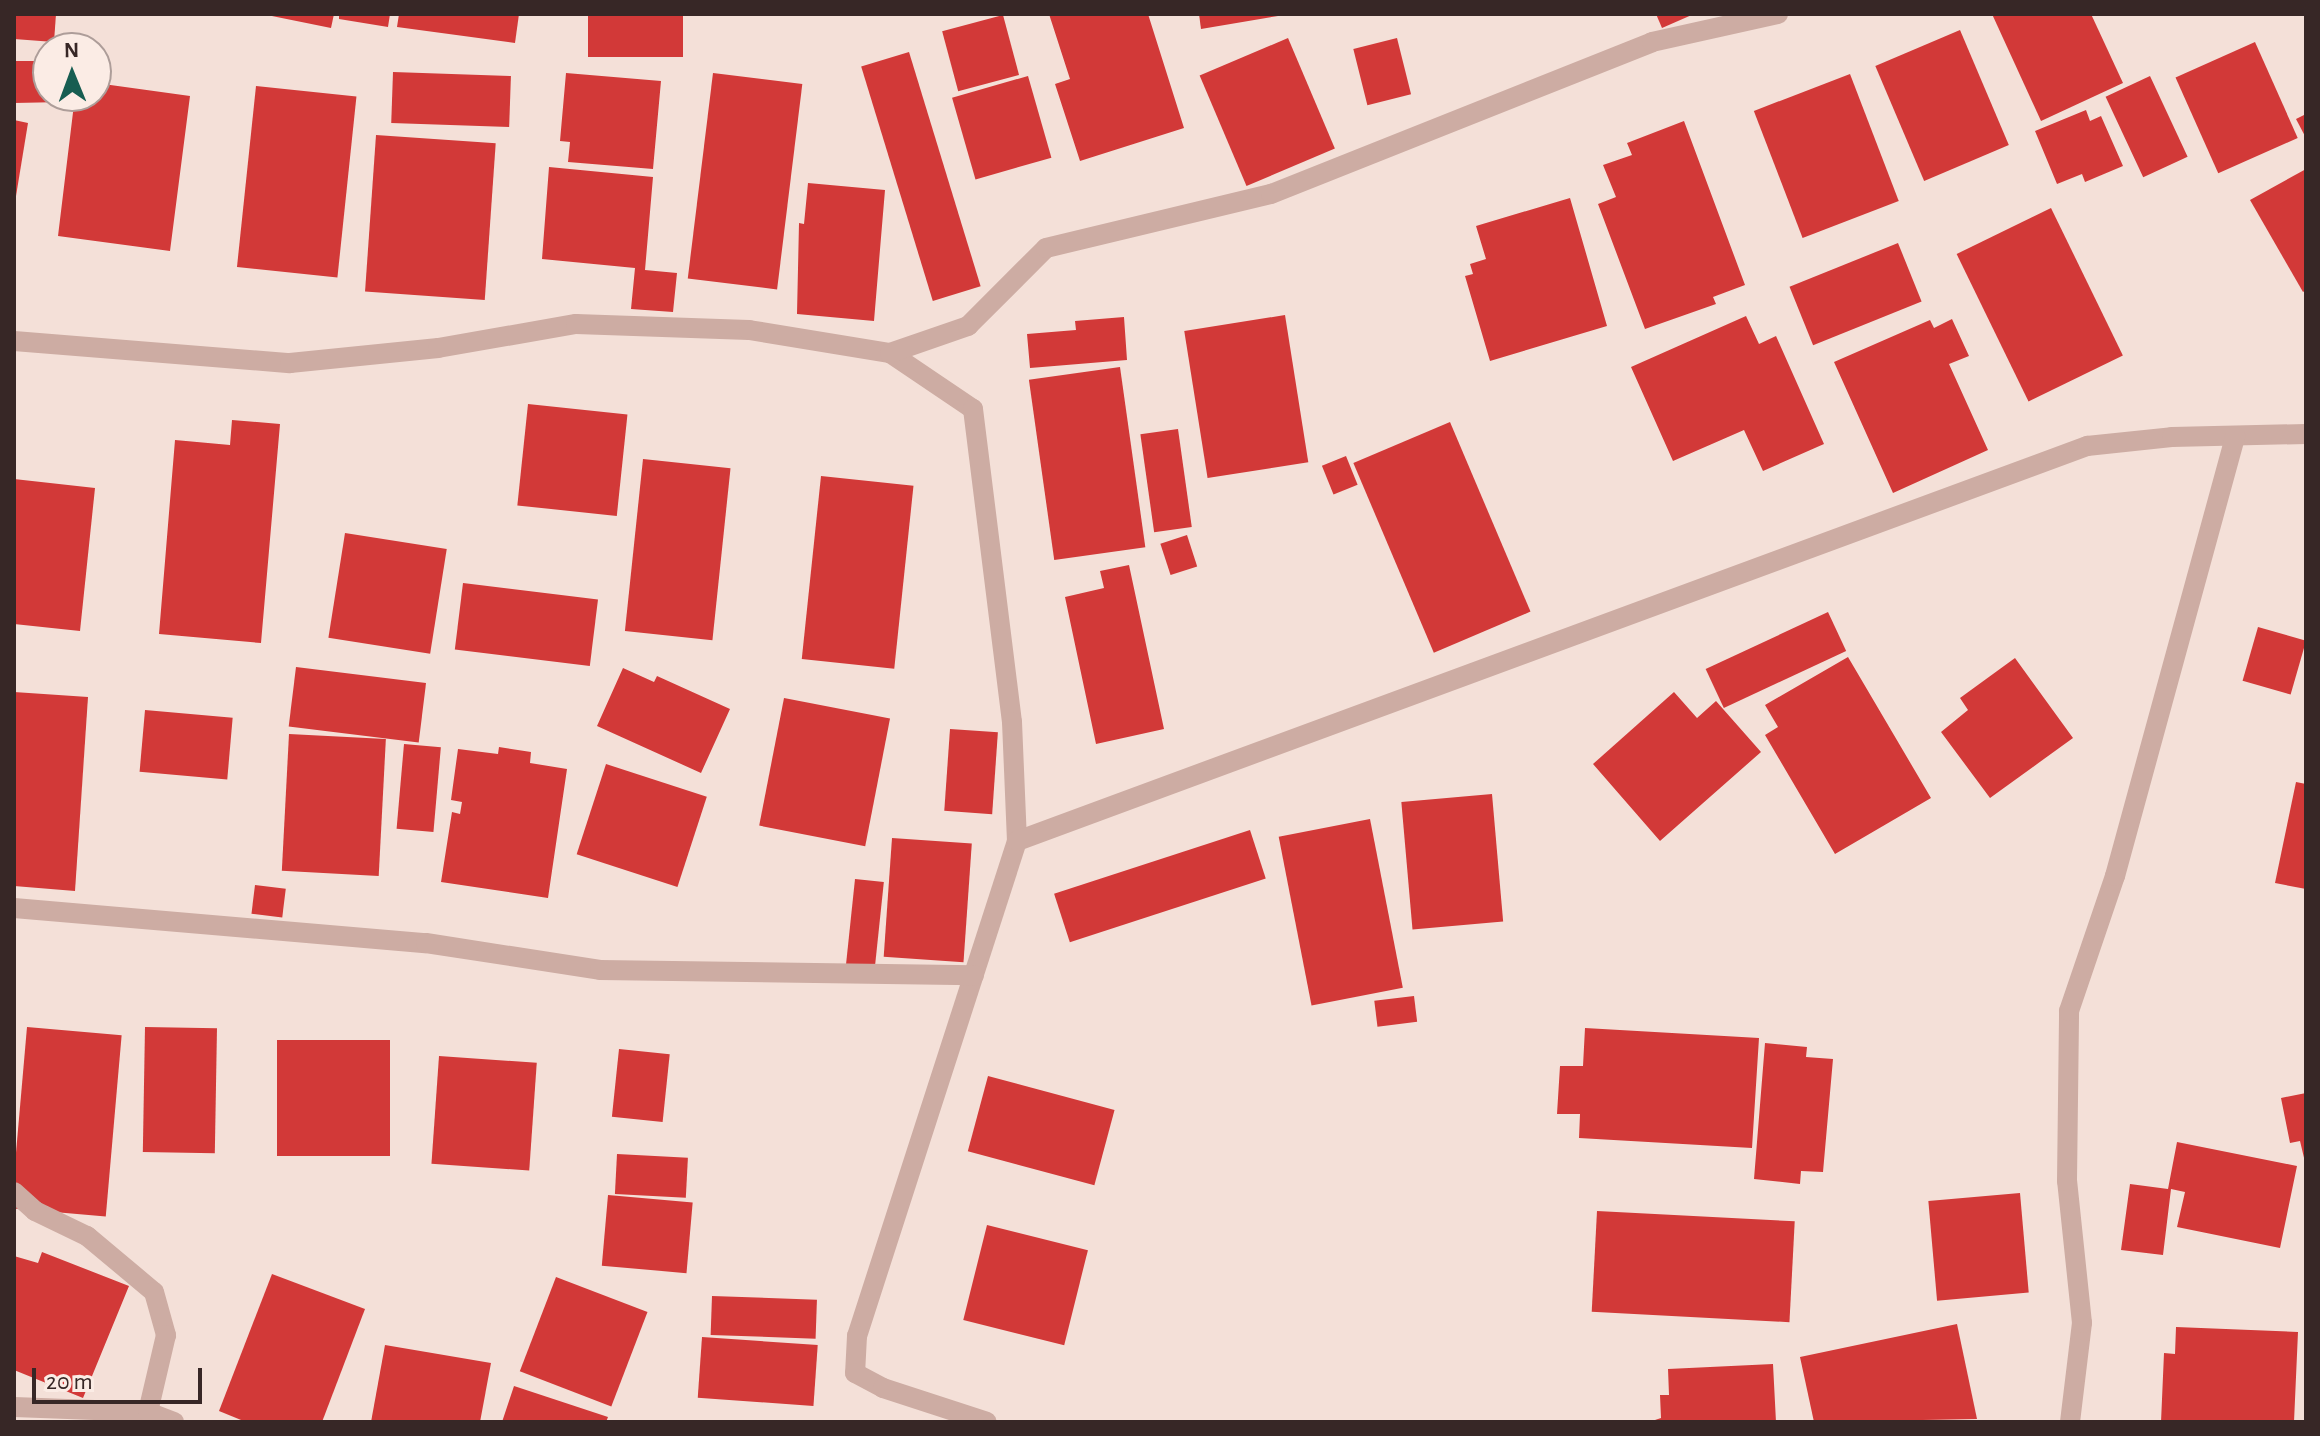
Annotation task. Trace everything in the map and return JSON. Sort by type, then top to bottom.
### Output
[{"type":"street","points":[[890,353],[968,326],[1046,248],[1271,194],[1652,42],[1778,14]]},
{"type":"street","points":[[14,341],[290,363],[438,348],[576,324],[749,330],[890,353],[973,409],[1012,722],[1017,841],[857,1336],[855,1373],[883,1388],[987,1422]]},
{"type":"street","points":[[1017,841],[2087,446],[2306,434]]},
{"type":"street","points":[[2070,1422],[2082,1323],[2067,1181],[2069,1011],[2115,876],[2235,436]]},
{"type":"street","points":[[14,908],[426,943],[600,970],[974,975]]},
{"type":"street","points":[[14,1192],[35,1211],[87,1236],[154,1292],[166,1335],[148,1412]]},
{"type":"street","points":[[14,1407],[148,1412],[174,1422]]},
{"type":"building","points":[[14,14],[56,14],[55,32],[32,32],[32,40],[14,39]]},
{"type":"building","points":[[262,14],[334,14],[331,28]]},
{"type":"building","points":[[339,14],[390,14],[388,27],[339,19]]},
{"type":"building","points":[[399,14],[519,14],[515,43],[397,27]]},
{"type":"building","points":[[588,14],[683,14],[683,57],[588,57]]},
{"type":"building","points":[[1049,14],[1148,14],[1184,128],[1080,161],[1055,84],[1070,79]]},
{"type":"building","points":[[1199,14],[1278,14],[1278,16],[1201,29]]},
{"type":"building","points":[[1656,14],[1694,14],[1662,28]]},
{"type":"building","points":[[1992,14],[2091,14],[2123,83],[2041,121]]},
{"type":"building","points":[[1003,15],[1019,75],[958,91],[942,31]]},
{"type":"building","points":[[1960,30],[2009,145],[1924,181],[1875,66]]},
{"type":"building","points":[[1288,38],[1335,148],[1247,186],[1200,76]]},
{"type":"building","points":[[1397,38],[1411,94],[1367,105],[1353,49]]},
{"type":"building","points":[[2255,42],[2298,138],[2218,173],[2176,77]]},
{"type":"building","points":[[909,52],[981,286],[933,301],[861,67]]},
{"type":"building","points":[[14,61],[32,61],[32,103],[14,103]]},
{"type":"building","points":[[393,72],[511,76],[509,127],[391,123]]},
{"type":"building","points":[[566,73],[661,81],[653,169],[568,162],[570,142],[560,141]]},
{"type":"building","points":[[713,73],[802,84],[777,289],[688,278]]},
{"type":"building","points":[[1850,74],[1899,201],[1803,238],[1754,111]]},
{"type":"building","points":[[1028,76],[1051,158],[975,179],[952,98]]},
{"type":"building","points":[[2150,76],[2188,157],[2143,177],[2106,97]]},
{"type":"building","points":[[112,85],[190,96],[170,251],[58,236],[73,112],[112,112]]},
{"type":"building","points":[[256,86],[356,97],[337,278],[237,267]]},
{"type":"building","points":[[2086,110],[2090,121],[2101,116],[2123,166],[2085,182],[2082,174],[2057,184],[2035,131]]},
{"type":"building","points":[[2306,114],[2306,138],[2296,119]]},
{"type":"building","points":[[14,120],[28,123],[16,196],[14,196]]},
{"type":"building","points":[[1684,121],[1745,285],[1713,297],[1716,304],[1645,329],[1598,204],[1616,197],[1603,165],[1632,155],[1627,143]]},
{"type":"building","points":[[376,135],[496,143],[485,300],[365,292]]},
{"type":"building","points":[[549,167],[653,177],[645,270],[677,273],[673,312],[631,309],[635,268],[542,259]]},
{"type":"building","points":[[2306,169],[2306,290],[2303,292],[2250,200]]},
{"type":"building","points":[[808,183],[885,190],[874,321],[797,314],[799,223],[804,224]]},
{"type":"building","points":[[1570,198],[1607,326],[1490,361],[1465,276],[1473,274],[1470,264],[1486,259],[1476,226]]},
{"type":"building","points":[[2051,208],[2123,355],[2029,401],[1957,254]]},
{"type":"building","points":[[1898,243],[1922,301],[1813,345],[1790,287]]},
{"type":"building","points":[[1285,315],[1308,462],[1208,478],[1184,331]]},
{"type":"building","points":[[1746,316],[1759,344],[1776,336],[1824,444],[1763,471],[1744,430],[1673,461],[1631,367]]},
{"type":"building","points":[[1124,317],[1127,360],[1030,368],[1027,334],[1076,330],[1075,321]]},
{"type":"building","points":[[1952,319],[1969,356],[1949,364],[1988,450],[1893,493],[1834,362],[1930,320],[1934,328]]},
{"type":"building","points":[[1120,367],[1145,547],[1054,560],[1029,380]]},
{"type":"building","points":[[528,404],[627,414],[617,516],[517,505]]},
{"type":"building","points":[[232,420],[280,424],[261,643],[159,634],[175,440],[230,445]]},
{"type":"building","points":[[1450,422],[1530,612],[1434,653],[1353,463]]},
{"type":"building","points":[[1178,429],[1192,527],[1154,532],[1140,434]]},
{"type":"building","points":[[1346,456],[1358,485],[1334,494],[1322,466]]},
{"type":"building","points":[[643,459],[731,468],[712,640],[625,631]]},
{"type":"building","points":[[821,476],[913,486],[894,669],[802,659]]},
{"type":"building","points":[[14,479],[95,488],[80,631],[14,624]]},
{"type":"building","points":[[345,533],[447,549],[430,654],[328,638]]},
{"type":"building","points":[[1187,535],[1197,566],[1171,575],[1160,544]]},
{"type":"building","points":[[1129,565],[1164,729],[1096,744],[1065,597],[1104,588],[1100,571]]},
{"type":"building","points":[[463,583],[598,600],[590,666],[455,650]]},
{"type":"building","points":[[1828,612],[1846,651],[1724,708],[1706,669]]},
{"type":"building","points":[[2258,627],[2306,641],[2291,695],[2243,681]]},
{"type":"building","points":[[1848,657],[1931,798],[1835,854],[1765,735],[1778,727],[1765,705]]},
{"type":"building","points":[[2015,658],[2073,738],[1990,798],[1941,732],[1968,710],[1960,698]]},
{"type":"building","points":[[296,667],[426,683],[419,743],[289,727]]},
{"type":"building","points":[[623,668],[654,682],[657,676],[730,709],[701,773],[597,726]]},
{"type":"building","points":[[14,692],[88,697],[75,891],[14,886]]},
{"type":"building","points":[[1674,692],[1697,718],[1716,701],[1761,752],[1660,841],[1593,764]]},
{"type":"building","points":[[784,698],[890,719],[865,846],[759,826]]},
{"type":"building","points":[[145,710],[233,718],[227,779],[140,772]]},
{"type":"building","points":[[950,729],[998,732],[992,814],[944,811]]},
{"type":"building","points":[[289,734],[386,739],[379,876],[282,871]]},
{"type":"building","points":[[404,744],[441,747],[433,832],[397,829]]},
{"type":"building","points":[[499,747],[531,752],[530,763],[567,769],[548,898],[441,882],[452,812],[460,814],[462,802],[451,800],[458,749],[498,754]]},
{"type":"building","points":[[606,764],[707,797],[677,887],[577,854]]},
{"type":"building","points":[[2296,782],[2306,784],[2306,889],[2275,883]]},
{"type":"building","points":[[1492,794],[1503,922],[1413,929],[1401,802]]},
{"type":"building","points":[[1370,819],[1403,988],[1312,1006],[1279,837]]},
{"type":"building","points":[[1250,830],[1266,879],[1070,942],[1054,894]]},
{"type":"building","points":[[892,838],[972,844],[964,962],[884,957]]},
{"type":"building","points":[[855,879],[884,882],[875,971],[846,968]]},
{"type":"building","points":[[255,885],[286,889],[282,918],[251,914]]},
{"type":"building","points":[[1414,996],[1417,1022],[1377,1027],[1374,1001]]},
{"type":"building","points":[[27,1027],[122,1035],[106,1217],[14,1209]]},
{"type":"building","points":[[145,1027],[217,1028],[215,1153],[143,1152]]},
{"type":"building","points":[[1585,1028],[1759,1038],[1752,1148],[1579,1138],[1580,1114],[1557,1114],[1560,1066],[1583,1066]]},
{"type":"building","points":[[277,1040],[390,1040],[390,1156],[277,1156]]},
{"type":"building","points":[[1765,1043],[1807,1047],[1806,1057],[1833,1059],[1823,1172],[1801,1171],[1800,1184],[1754,1179]]},
{"type":"building","points":[[619,1049],[670,1054],[663,1122],[612,1117]]},
{"type":"building","points":[[439,1056],[537,1063],[529,1171],[431,1164]]},
{"type":"building","points":[[988,1076],[1115,1110],[1094,1185],[968,1151]]},
{"type":"building","points":[[2306,1093],[2305,1162],[2300,1141],[2290,1143],[2281,1098]]},
{"type":"building","points":[[2177,1142],[2297,1166],[2280,1248],[2177,1227],[2185,1192],[2171,1189],[2163,1255],[2121,1250],[2130,1184],[2168,1189]]},
{"type":"building","points":[[617,1154],[688,1158],[686,1198],[615,1194]]},
{"type":"building","points":[[2020,1193],[2029,1293],[1937,1301],[1928,1201]]},
{"type":"building","points":[[608,1195],[693,1202],[686,1273],[602,1266]]},
{"type":"building","points":[[1597,1211],[1795,1221],[1789,1322],[1592,1312]]},
{"type":"building","points":[[987,1225],[1088,1250],[1064,1345],[963,1320]]},
{"type":"building","points":[[42,1252],[129,1286],[83,1398],[14,1370],[14,1256],[38,1263]]},
{"type":"building","points":[[272,1274],[365,1309],[322,1422],[246,1422],[219,1411]]},
{"type":"building","points":[[556,1277],[647,1312],[611,1406],[520,1371]]},
{"type":"building","points":[[712,1296],[817,1300],[816,1339],[711,1335]]},
{"type":"building","points":[[1957,1324],[1977,1419],[1814,1422],[1800,1357]]},
{"type":"building","points":[[2176,1327],[2298,1332],[2294,1422],[2161,1422],[2164,1353],[2175,1354]]},
{"type":"building","points":[[702,1337],[818,1345],[813,1406],[698,1398]]},
{"type":"building","points":[[385,1345],[491,1363],[480,1422],[371,1422]]},
{"type":"building","points":[[1773,1364],[1776,1422],[1649,1422],[1661,1418],[1660,1395],[1669,1395],[1668,1369]]},
{"type":"building","points":[[514,1386],[608,1417],[606,1422],[502,1422]]}]
